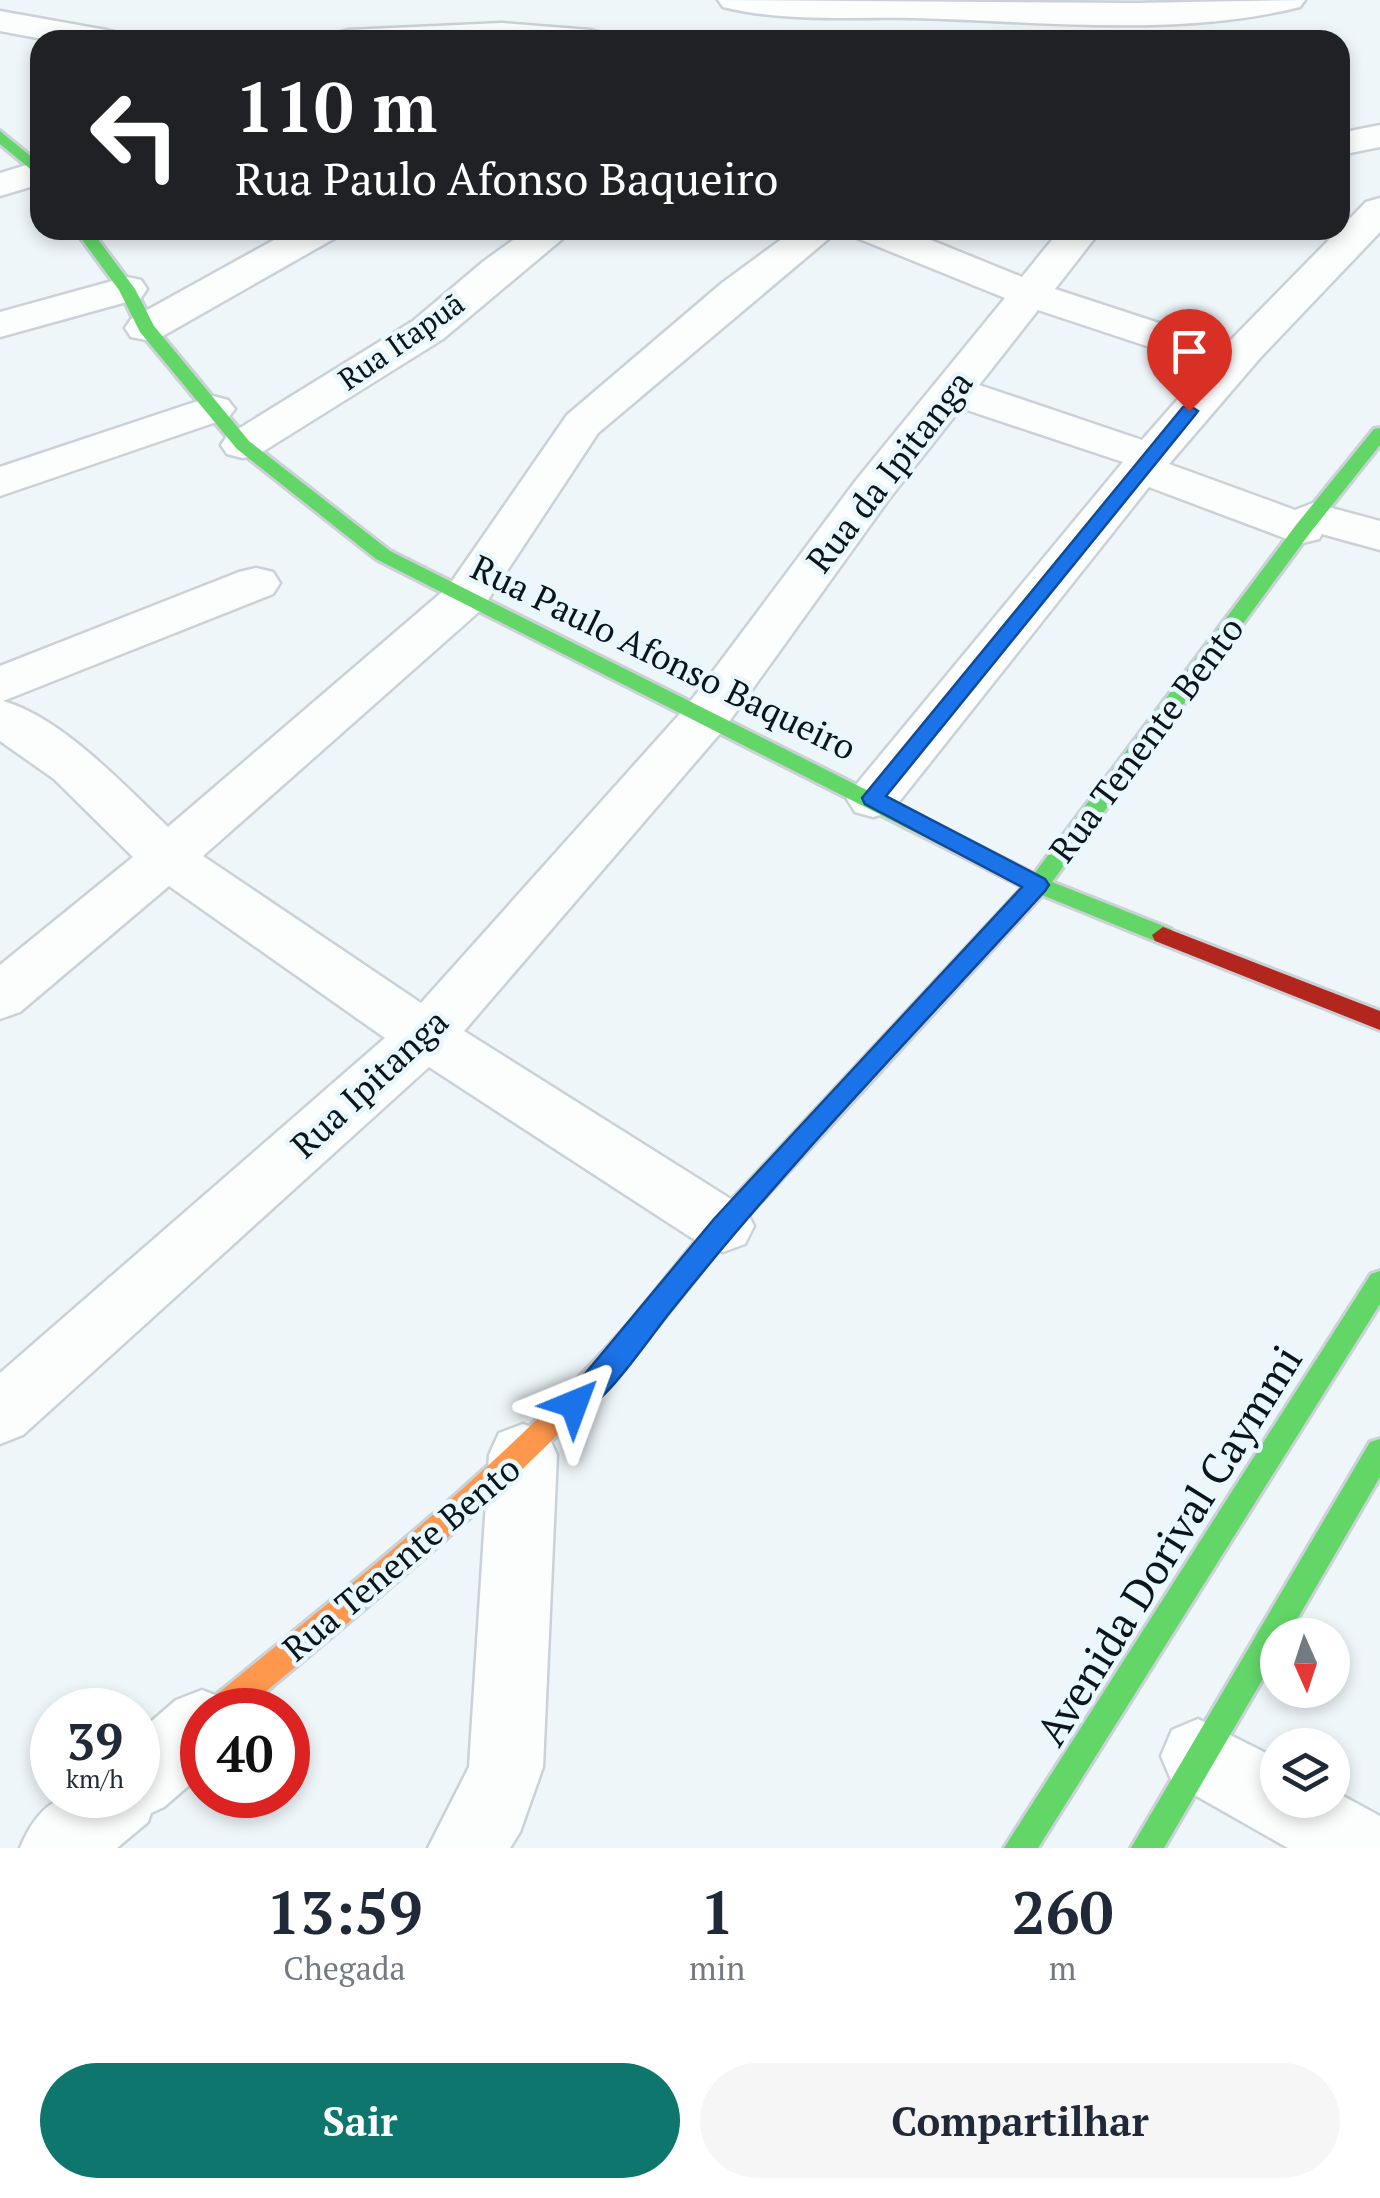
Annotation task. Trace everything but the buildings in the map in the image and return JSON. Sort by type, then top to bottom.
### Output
[{"type":"street","points":[[734,0],[1118,14],[1197,11],[1288,0]]},
{"type":"street","points":[[0,20],[53,30]]},
{"type":"street","points":[[0,136],[30,163]]},
{"type":"street","points":[[1350,142],[1380,136]]},
{"type":"street","points":[[0,185],[30,175]]},
{"type":"street","points":[[1350,239],[1380,210]]},
{"type":"street","name":"Rua Paulo Afonso Baqueiro","points":[[91,240],[128,289],[146,328],[243,446],[382,556],[873,798],[1038,885],[1380,1020]]},
{"type":"street","points":[[146,328],[303,240]]},
{"type":"street","name":"Rua Itapuã","points":[[243,446],[428,330],[498,269],[539,240]]},
{"type":"street","points":[[0,997],[466,598],[582,424],[736,292],[806,240]]},
{"type":"street","points":[[895,240],[1028,292],[1233,361]]},
{"type":"street","name":"Rua da Ipitanga","points":[[704,718],[951,390],[1072,240]]},
{"type":"street","points":[[873,798],[1146,463],[1290,296],[1349,240]]},
{"type":"street","points":[[0,324],[128,289]]},
{"type":"street","points":[[951,390],[1308,523],[1380,536]]},
{"type":"street","points":[[0,482],[214,409]]},
{"type":"street","name":"Rua Tenente Bento","points":[[247,1688],[523,1455],[600,1379],[723,1226],[1038,885],[1308,523],[1380,433]]},
{"type":"street","points":[[0,686],[256,583]]},
{"type":"street","points":[[0,717],[72,766],[166,858],[426,1036],[723,1226]]},
{"type":"street","name":"Rua Ipitanga","points":[[0,1414],[426,1036],[704,718]]},
{"type":"street","name":"Avenida Dorival Caymmi","points":[[1020,1848],[1380,1282]]},
{"type":"street","points":[[1147,1848],[1380,1451]]},
{"type":"street","points":[[466,1848],[493,1806],[506,1767],[523,1455]]},
{"type":"street","points":[[160,1762],[180,1745]]},
{"type":"street","points":[[1198,1756],[1362,1848]]},
{"type":"street","points":[[58,1848],[93,1818]]},
{"type":"traffic: fast","points":[[0,136],[30,163]]},
{"type":"traffic: fast","points":[[90,240],[127,289],[146,328],[243,445],[383,555],[1038,885],[1163,935]]},
{"type":"traffic: fast","points":[[640,1329],[723,1226],[1038,885],[1303,529],[1380,433]]},
{"type":"traffic: fast","points":[[1020,1848],[1380,1282]]},
{"type":"traffic: fast","points":[[1147,1848],[1380,1451]]},
{"type":"traffic: slow","points":[[248,1688],[493,1482],[594,1382],[640,1329]]},
{"type":"traffic: jam","points":[[1163,935],[1380,1021]]},
{"type":"route","points":[[574,1404],[600,1379],[723,1226],[1038,885],[873,798],[1189,411]]}]
